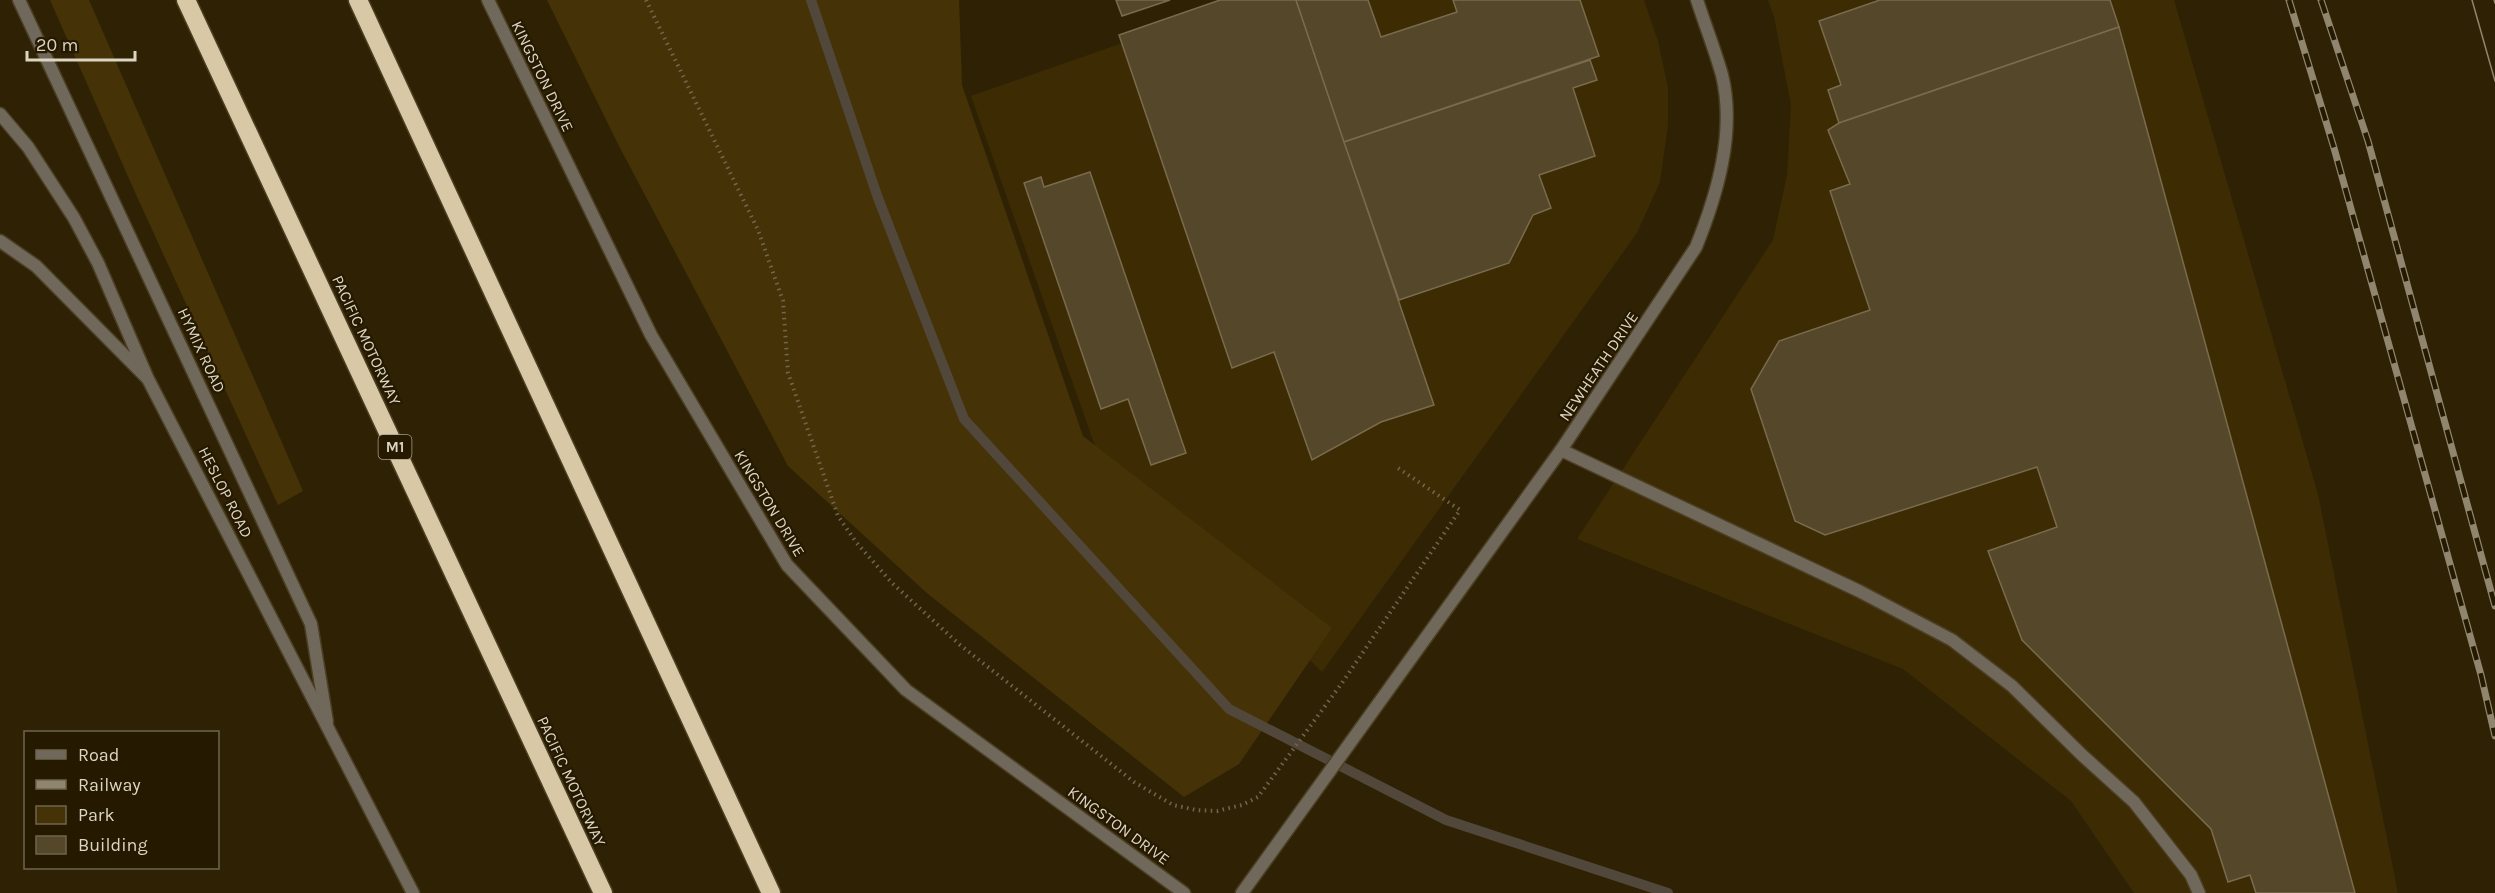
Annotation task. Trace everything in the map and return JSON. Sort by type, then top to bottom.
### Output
[{"type":"highway","name":"PACIFIC MOTORWAY","points":[[186,0],[603,893]]},
{"type":"highway","points":[[358,0],[771,893]]},
{"type":"street","name":"HYMIX ROAD","points":[[20,0],[311,624],[327,723]]},
{"type":"street","name":"KINGSTON DRIVE","points":[[488,0],[651,335],[787,565],[906,690],[1184,893]]},
{"type":"street","name":"NEWHEATH DRIVE","points":[[1242,893],[1561,450],[1696,247],[1711,210],[1722,164],[1726,119],[1722,77],[1697,0]]},
{"type":"street","name":"HESLOP ROAD","points":[[0,114],[28,147],[74,219],[98,263],[148,378],[413,893]]},
{"type":"street","points":[[0,241],[36,266],[148,378]]},
{"type":"street","points":[[1561,450],[1860,591],[1952,640],[2012,686],[2134,802],[2190,875],[2199,893]]},
{"type":"path","points":[[646,0],[758,230],[783,301],[788,373],[838,516],[856,542],[892,584],[960,645],[1134,782],[1173,805],[1196,810],[1217,811],[1242,805],[1258,797],[1342,683],[1460,510],[1395,466]]},
{"type":"shaded area","points":[[1245,0],[1644,0],[1658,41],[1668,87],[1668,125],[1660,182],[1637,233],[1322,672],[1095,446],[971,96]]},
{"type":"shaded area","points":[[1768,0],[2174,0],[2318,494],[2398,893],[2134,893],[2071,801],[1903,669],[1577,539],[1773,240],[1787,175],[1791,105],[1774,17]]},
{"type":"green space","points":[[50,0],[89,0],[303,491],[278,505],[134,190]]},
{"type":"green space","points":[[547,0],[959,0],[962,85],[1083,436],[1332,628],[1239,764],[1184,797],[928,594],[788,466],[618,144]]},
{"type":"building","points":[[1116,0],[1170,0],[1122,16]]},
{"type":"building","points":[[1220,0],[1296,0],[1434,405],[1381,422],[1312,460],[1274,352],[1232,368],[1119,35]]},
{"type":"building","points":[[1296,0],[1368,0],[1381,37],[1457,12],[1453,0],[1580,0],[1599,56],[1344,142]]},
{"type":"building","points":[[1880,0],[2110,0],[2119,27],[1839,123],[1828,90],[1841,85],[1819,21]]},
{"type":"building","points":[[2119,27],[2355,893],[2256,893],[2250,875],[2228,882],[2211,829],[2022,640],[1988,551],[2057,527],[2037,467],[1825,535],[1795,521],[1751,389],[1779,341],[1870,310],[1830,191],[1850,184],[1828,130],[1839,123]]},
{"type":"building","points":[[1590,60],[1597,80],[1573,88],[1595,156],[1539,175],[1551,208],[1533,215],[1509,263],[1399,300],[1344,142]]},
{"type":"building","points":[[1090,172],[1186,453],[1151,465],[1128,399],[1101,409],[1024,183],[1041,177],[1044,187]]},
{"type":"waterway","points":[[811,0],[878,198],[964,419],[1229,709],[1446,820],[1668,893]]},
{"type":"tram line","points":[[2472,0],[2495,81]]},
{"type":"railway","points":[[2289,0],[2334,148],[2481,675],[2495,736]]},
{"type":"railway","points":[[2321,0],[2368,141],[2495,606]]}]
